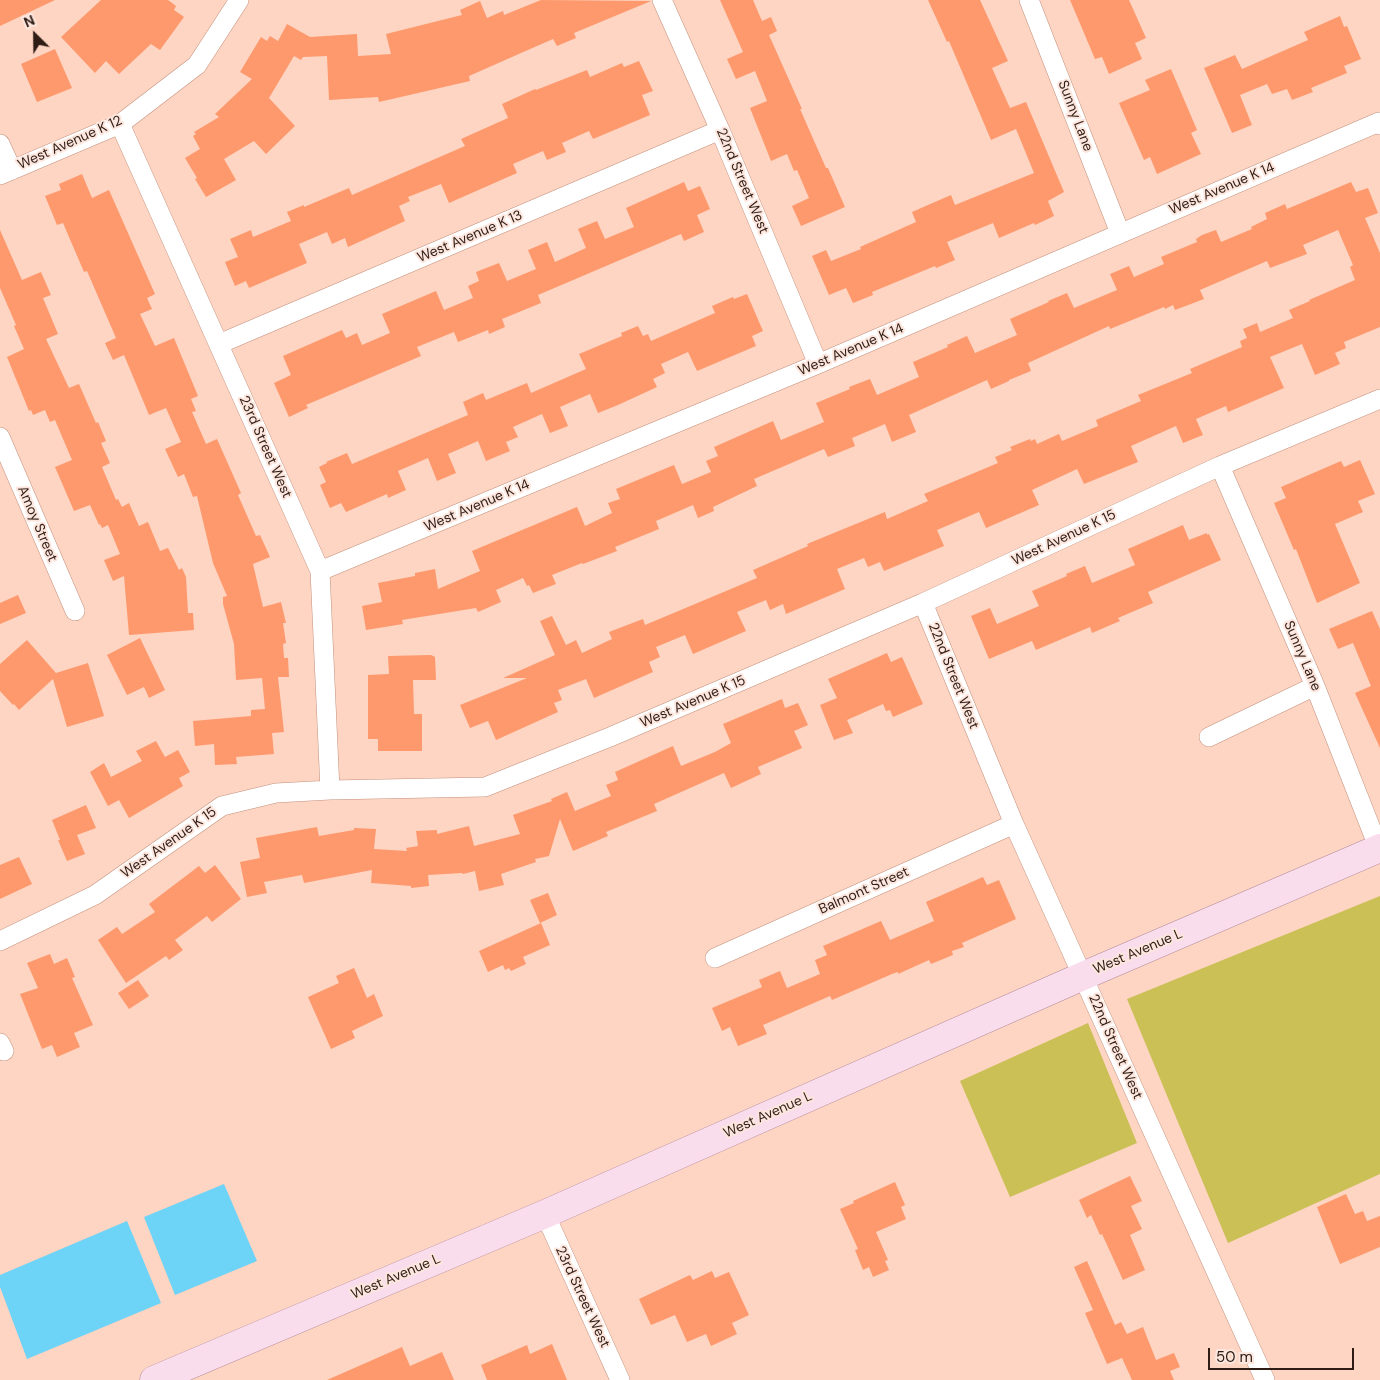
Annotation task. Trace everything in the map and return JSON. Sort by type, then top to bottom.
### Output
[{"type":"main road","name":"West Avenue L","points":[[154,1380],[545,1214],[1083,976],[1379,849]]},
{"type":"street","name":"West Avenue K 12","points":[[6,172],[120,124],[197,65],[239,0]]},
{"type":"street","name":"22nd Street West","points":[[662,0],[720,130],[818,364]]},
{"type":"street","name":"Sunny Lane","points":[[1029,0],[1120,233]]},
{"type":"street","name":"West Avenue K 14","points":[[320,571],[818,364],[1379,123]]},
{"type":"street","name":"23rd Street West","points":[[120,124],[320,571],[330,790]]},
{"type":"street","name":"West Avenue K 13","points":[[219,344],[720,130]]},
{"type":"street","points":[[0,144],[6,172]]},
{"type":"street","name":"West Avenue K 15","points":[[0,941],[95,895],[222,806],[276,793],[485,787],[610,738],[923,602],[1220,466],[1380,398]]},
{"type":"street","name":"Amoy Street","points":[[0,437],[75,611]]},
{"type":"street","name":"Sunny Lane","points":[[1220,466],[1315,686],[1379,849]]},
{"type":"street","name":"22nd Street West","points":[[923,602],[1014,824],[1265,1380]]},
{"type":"street","points":[[1209,737],[1315,686]]},
{"type":"street","name":"Balmont Street","points":[[715,958],[1014,824]]},
{"type":"street","name":"23rd Street West","points":[[545,1214],[620,1380]]},
{"type":"shaded area","points":[[1380,896],[1380,1174],[1228,1243],[1127,999]]},
{"type":"shaded area","points":[[1088,1023],[1137,1143],[1010,1197],[960,1081]]},
{"type":"water","points":[[224,1184],[257,1261],[175,1295],[144,1217]]},
{"type":"water","points":[[127,1221],[161,1303],[27,1359],[0,1287],[0,1275]]},
{"type":"building","points":[[0,0],[55,0],[0,26]]},
{"type":"building","points":[[101,0],[168,0],[176,6],[174,10],[184,17],[160,50],[151,44],[119,74],[106,61],[95,73],[61,37]]},
{"type":"building","points":[[541,0],[651,1],[574,33],[576,38],[557,46],[553,39],[521,53],[469,76],[470,81],[379,102],[378,97],[329,100],[327,56],[303,57],[301,60],[294,56],[269,98],[295,126],[266,154],[254,141],[224,159],[236,180],[206,197],[195,179],[197,178],[185,158],[200,149],[193,136],[196,134],[194,132],[219,117],[215,114],[252,79],[240,72],[261,37],[267,41],[270,36],[278,41],[287,24],[310,37],[357,34],[358,56],[391,54],[386,34],[462,15],[460,10],[480,1],[487,18],[503,11],[504,15]]},
{"type":"building","points":[[720,0],[753,0],[762,21],[771,17],[777,31],[769,35],[826,168],[828,168],[845,207],[801,226],[792,206],[809,198],[797,170],[794,171],[787,154],[771,161],[750,108],[767,101],[755,71],[736,79],[727,59],[743,52]]},
{"type":"building","points":[[928,0],[980,0],[1008,61],[992,68],[1010,108],[1026,102],[1064,192],[1048,201],[1054,216],[999,238],[993,223],[947,242],[955,260],[936,268],[935,266],[872,292],[873,295],[853,303],[846,288],[829,295],[812,256],[826,250],[831,261],[861,249],[860,247],[916,222],[912,212],[951,195],[955,205],[1034,173],[1016,129],[991,140],[949,41],[947,42]]},
{"type":"building","points":[[1070,0],[1129,0],[1146,38],[1135,43],[1142,59],[1109,74],[1102,57],[1095,59]]},
{"type":"building","points":[[1340,16],[1344,27],[1347,26],[1361,59],[1344,66],[1347,73],[1311,88],[1313,92],[1292,100],[1287,89],[1272,94],[1267,84],[1240,95],[1252,125],[1232,133],[1204,68],[1235,55],[1242,69],[1308,40],[1304,32]]},
{"type":"building","points":[[55,49],[72,88],[37,102],[21,64]]},
{"type":"building","points":[[639,61],[653,91],[642,95],[650,115],[593,139],[589,131],[562,143],[566,152],[547,160],[543,151],[513,164],[517,173],[449,203],[441,184],[408,197],[410,201],[399,206],[405,221],[348,247],[345,238],[332,244],[327,232],[299,244],[307,263],[249,288],[246,281],[235,286],[225,262],[238,257],[230,239],[251,230],[253,237],[291,221],[287,212],[349,188],[352,195],[465,146],[461,139],[508,118],[502,104],[535,89],[587,70],[590,77],[622,63],[624,67]]},
{"type":"building","points":[[1171,69],[1197,130],[1191,133],[1201,154],[1157,174],[1150,157],[1144,160],[1119,103],[1150,90],[1145,80]]},
{"type":"building","points":[[82,174],[92,198],[109,190],[155,294],[147,298],[152,309],[140,314],[155,346],[174,338],[198,396],[191,399],[196,411],[192,412],[206,444],[217,439],[241,493],[238,495],[256,536],[260,535],[270,557],[253,564],[263,607],[281,602],[286,623],[283,623],[286,643],[283,644],[284,658],[288,658],[289,677],[278,677],[284,732],[272,733],[274,754],[236,757],[237,764],[215,765],[214,744],[195,746],[193,721],[251,716],[251,710],[265,709],[262,678],[236,680],[234,644],[223,604],[223,597],[227,596],[213,563],[197,496],[193,497],[184,474],[178,477],[165,449],[181,442],[166,408],[149,415],[124,355],[113,360],[105,343],[116,338],[87,271],[84,272],[63,223],[57,225],[45,196],[61,190],[59,184]]},
{"type":"building","points":[[684,182],[688,191],[700,186],[710,209],[697,215],[704,232],[684,241],[681,234],[538,295],[541,303],[502,319],[505,327],[489,334],[488,330],[458,342],[454,332],[417,347],[421,356],[306,405],[308,408],[289,417],[274,383],[291,375],[283,356],[342,330],[346,338],[357,333],[362,345],[390,333],[382,314],[436,291],[444,310],[473,298],[468,286],[479,281],[476,272],[499,263],[507,281],[536,269],[528,250],[547,242],[555,262],[586,248],[578,229],[597,221],[605,239],[634,227],[626,208]]},
{"type":"building","points":[[1351,182],[1356,192],[1368,188],[1378,213],[1365,218],[1380,253],[1380,327],[1344,342],[1346,348],[1335,353],[1340,364],[1315,375],[1302,344],[1270,357],[1284,388],[1228,412],[1226,406],[1196,419],[1203,435],[1183,443],[1176,426],[1131,446],[1138,462],[1084,484],[1077,469],[1032,490],[1039,505],[986,528],[979,512],[937,530],[944,546],[884,571],[880,562],[868,567],[864,558],[837,569],[845,589],[786,614],[783,604],[770,610],[766,600],[737,612],[746,631],[693,654],[685,635],[656,647],[660,657],[649,662],[653,672],[594,698],[586,679],[558,690],[562,700],[554,703],[558,712],[496,740],[488,721],[470,728],[460,705],[527,678],[503,678],[555,655],[540,621],[552,616],[566,645],[576,640],[582,653],[612,639],[609,632],[643,619],[645,625],[757,578],[753,570],[808,546],[807,544],[885,512],[887,519],[928,501],[924,494],[998,463],[995,457],[1012,450],[1010,447],[1030,439],[1031,441],[1035,439],[1037,444],[1059,434],[1062,441],[1098,426],[1096,420],[1141,401],[1138,395],[1192,373],[1190,369],[1242,347],[1240,341],[1247,338],[1243,329],[1257,323],[1260,332],[1293,318],[1289,310],[1355,280],[1350,267],[1353,265],[1338,230],[1303,245],[1307,254],[1270,268],[1267,261],[1200,290],[1204,299],[1175,310],[1173,305],[1165,309],[1164,307],[1110,329],[1109,326],[1028,363],[1031,371],[1009,381],[991,389],[987,380],[909,415],[916,432],[892,442],[885,424],[852,438],[855,446],[828,457],[824,449],[754,479],[757,486],[713,507],[714,511],[698,518],[693,505],[656,521],[659,529],[615,547],[617,551],[552,575],[556,584],[533,593],[523,578],[496,590],[501,602],[478,612],[476,608],[402,620],[403,624],[366,630],[362,606],[382,602],[378,583],[415,576],[415,573],[435,569],[438,589],[480,571],[472,551],[577,507],[585,526],[612,513],[608,503],[620,499],[616,489],[674,465],[682,484],[711,472],[706,461],[718,456],[714,447],[773,421],[781,440],[824,422],[816,403],[850,389],[849,387],[870,379],[877,395],[919,377],[913,362],[948,347],[947,345],[967,336],[975,353],[1017,335],[1010,319],[1048,301],[1067,293],[1074,308],[1117,290],[1110,274],[1129,266],[1134,277],[1164,264],[1161,257],[1197,242],[1196,239],[1202,235],[1216,230],[1221,242],[1252,229],[1251,227],[1267,219],[1265,213],[1285,204],[1287,209]]},
{"type":"building","points":[[0,230],[22,280],[41,272],[51,295],[43,298],[58,334],[46,339],[69,388],[79,384],[96,423],[98,422],[106,441],[101,443],[110,463],[102,467],[116,500],[118,499],[122,507],[129,503],[139,526],[148,522],[160,551],[168,548],[179,570],[182,568],[186,577],[188,613],[193,613],[194,630],[129,635],[124,576],[113,581],[104,560],[120,554],[108,525],[102,528],[99,525],[90,505],[74,511],[55,467],[72,460],[55,420],[50,422],[45,410],[33,415],[31,410],[29,411],[7,357],[24,349],[0,288]]},
{"type":"building","points":[[747,294],[763,331],[752,336],[756,346],[697,371],[688,352],[661,364],[665,373],[653,379],[657,387],[618,405],[598,413],[590,394],[560,407],[568,426],[550,433],[542,414],[513,427],[518,437],[506,442],[510,451],[486,461],[478,441],[448,454],[456,473],[437,481],[428,458],[398,471],[406,490],[388,498],[387,494],[346,512],[341,503],[330,508],[320,485],[326,482],[319,467],[326,462],[347,453],[352,464],[468,415],[463,402],[483,393],[486,400],[527,383],[531,393],[586,369],[579,354],[622,336],[621,333],[638,326],[643,336],[648,334],[651,341],[715,313],[712,306],[733,297],[734,299]]},
{"type":"building","points":[[1360,460],[1375,494],[1358,501],[1363,512],[1335,524],[1360,583],[1317,603],[1296,549],[1294,550],[1274,503],[1286,498],[1281,487],[1341,461],[1344,467]]},
{"type":"building","points":[[1183,525],[1189,540],[1207,533],[1207,535],[1209,534],[1221,560],[1148,592],[1153,603],[1118,618],[1120,621],[1092,633],[1090,627],[1036,650],[1032,641],[989,659],[971,616],[990,608],[997,624],[1039,606],[1032,591],[1067,576],[1066,574],[1085,566],[1092,583],[1135,565],[1128,549]]},
{"type":"building","points":[[18,595],[26,613],[0,624],[0,603]]},
{"type":"building","points":[[1372,611],[1380,629],[1380,748],[1355,693],[1371,686],[1353,643],[1338,649],[1329,629]]},
{"type":"building","points":[[140,638],[165,690],[149,698],[144,687],[127,695],[107,655]]},
{"type":"building","points":[[27,640],[56,673],[88,663],[104,716],[67,727],[53,679],[19,710],[13,705],[0,691],[0,664]]},
{"type":"building","points":[[887,653],[891,662],[902,657],[923,704],[893,717],[890,710],[886,711],[883,704],[847,720],[853,733],[834,740],[820,705],[837,698],[828,679]]},
{"type":"building","points":[[431,655],[435,657],[436,680],[413,680],[414,714],[422,714],[422,751],[378,751],[378,739],[368,739],[368,675],[389,674],[388,656]]},
{"type":"building","points":[[782,699],[785,708],[798,703],[808,725],[794,731],[802,748],[758,767],[761,774],[731,788],[724,773],[654,804],[657,811],[606,832],[608,836],[573,851],[560,819],[549,856],[535,859],[536,862],[501,874],[504,885],[479,891],[475,871],[463,874],[428,875],[429,886],[411,888],[411,886],[371,883],[372,870],[304,883],[302,875],[264,882],[267,893],[247,897],[240,862],[260,858],[256,838],[317,827],[319,836],[354,830],[354,828],[376,829],[374,849],[407,851],[406,848],[418,846],[416,831],[437,830],[437,834],[469,826],[474,846],[520,834],[513,815],[552,801],[551,799],[567,792],[575,811],[611,796],[606,785],[618,780],[615,772],[673,746],[681,766],[715,752],[731,743],[723,724]]},
{"type":"building","points":[[156,741],[165,757],[178,750],[190,772],[179,778],[183,786],[129,818],[119,800],[108,806],[90,772],[104,763],[111,777],[142,761],[136,751]]},
{"type":"building","points":[[86,805],[96,828],[77,835],[85,854],[67,861],[52,820]]},
{"type":"building","points":[[19,857],[32,884],[0,899],[0,865]]},
{"type":"building","points":[[215,865],[241,899],[212,922],[207,916],[175,940],[183,950],[169,960],[166,956],[126,983],[98,940],[117,927],[122,934],[155,912],[149,904],[199,866],[205,873]]},
{"type":"building","points":[[983,877],[987,885],[999,880],[1016,919],[962,943],[964,947],[952,951],[953,955],[931,964],[929,960],[832,1000],[830,996],[763,1025],[767,1034],[738,1046],[730,1027],[722,1031],[712,1008],[762,987],[759,980],[780,971],[787,988],[820,974],[815,960],[827,955],[823,946],[881,921],[890,940],[934,921],[926,902]]},
{"type":"building","points":[[548,893],[557,915],[540,923],[530,900]]},
{"type":"building","points":[[541,923],[550,945],[523,957],[526,964],[511,971],[509,968],[505,970],[503,965],[488,972],[479,951]]},
{"type":"building","points":[[50,954],[54,964],[67,958],[75,977],[72,978],[93,1025],[74,1033],[80,1047],[57,1057],[52,1045],[42,1049],[20,994],[38,988],[27,963]]},
{"type":"building","points":[[354,968],[367,998],[374,994],[383,1016],[352,1031],[355,1038],[331,1049],[308,997],[339,983],[336,976]]},
{"type":"building","points":[[138,980],[149,996],[129,1009],[118,993]]},
{"type":"building","points":[[1130,1176],[1142,1201],[1131,1206],[1142,1229],[1130,1235],[1145,1270],[1123,1280],[1102,1234],[1100,1235],[1091,1215],[1087,1218],[1079,1200]]},
{"type":"building","points":[[895,1182],[905,1205],[901,1207],[906,1219],[876,1232],[888,1260],[885,1261],[889,1270],[873,1277],[869,1267],[863,1270],[855,1250],[858,1249],[840,1209]]},
{"type":"building","points":[[1346,1194],[1355,1214],[1363,1211],[1367,1221],[1380,1216],[1380,1247],[1340,1264],[1317,1207]]},
{"type":"building","points":[[1087,1261],[1115,1325],[1121,1322],[1127,1334],[1143,1327],[1156,1360],[1174,1353],[1180,1367],[1170,1371],[1174,1380],[1132,1380],[1122,1358],[1107,1364],[1085,1313],[1093,1310],[1074,1267]]},
{"type":"building","points":[[712,1271],[715,1278],[729,1272],[749,1315],[732,1323],[737,1334],[711,1346],[706,1334],[687,1342],[675,1315],[651,1325],[639,1299],[690,1275],[693,1280]]},
{"type":"building","points":[[552,1344],[567,1380],[487,1380],[481,1365],[527,1345],[530,1354]]},
{"type":"building","points":[[402,1347],[410,1366],[442,1352],[454,1380],[327,1380]]}]
